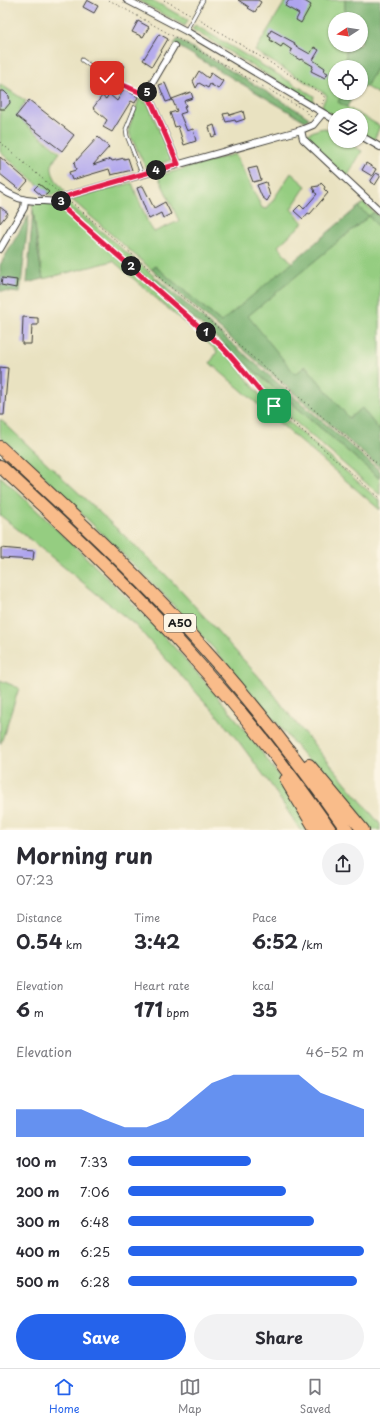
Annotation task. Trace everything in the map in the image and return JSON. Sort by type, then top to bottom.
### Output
[{"type":"highway","name":"A50","points":[[0,447],[85,527],[180,622],[269,725],[322,794],[347,830]]},
{"type":"highway","name":"A50","points":[[0,466],[116,576],[197,661],[272,750],[330,830]]},
{"type":"highway","name":"A50","points":[[269,725],[285,737],[363,830]]},
{"type":"highway","name":"A50","points":[[272,750],[290,788],[316,830]]},
{"type":"street","points":[[127,0],[186,31],[328,116]]},
{"type":"street","points":[[174,46],[147,92],[178,164]]},
{"type":"street","points":[[0,188],[13,196],[25,200],[48,200],[58,203],[65,197],[73,194],[301,130],[315,123],[320,111]]},
{"type":"street","points":[[301,130],[303,139],[380,211]]},
{"type":"street","points":[[368,140],[380,147]]},
{"type":"street","points":[[0,249],[24,208],[25,200]]},
{"type":"lane","points":[[186,31],[203,0]]},
{"type":"lane","points":[[82,60],[107,78],[139,92],[147,92]]},
{"type":"lane","points":[[135,107],[126,129],[126,136],[142,174]]},
{"type":"path","points":[[109,0],[305,110],[315,123]]},
{"type":"path","points":[[164,0],[322,94],[325,98],[320,111],[305,110]]},
{"type":"path","points":[[0,142],[380,466]]},
{"type":"path","points":[[58,203],[219,344],[269,402],[380,498]]},
{"type":"green space","points":[[137,0],[152,0],[188,20],[185,26]]},
{"type":"green space","points":[[286,0],[345,0],[345,12],[328,12],[328,52],[346,52],[346,60],[328,60],[328,100],[339,100],[338,102],[349,108],[328,108],[328,113],[324,110],[322,105],[327,95],[255,51]]},
{"type":"green space","points":[[345,0],[380,0],[380,61],[368,83],[368,60],[346,60],[346,52],[368,52],[368,12],[345,12]]},
{"type":"green space","points":[[195,25],[314,96],[313,103],[192,29]]},
{"type":"green space","points":[[178,39],[309,118],[305,121],[174,44]]},
{"type":"green space","points":[[380,61],[380,95],[368,88],[368,83]]},
{"type":"green space","points":[[0,84],[26,101],[19,111],[27,116],[24,123],[60,152],[52,166],[52,170],[57,182],[65,191],[51,196],[0,152]]},
{"type":"green space","points":[[139,99],[147,103],[150,108],[171,160],[146,168],[130,135],[129,128]]},
{"type":"green space","points":[[339,100],[351,100],[347,107],[338,102]]},
{"type":"green space","points":[[368,119],[380,126],[374,140],[368,137]]},
{"type":"green space","points":[[324,128],[328,131],[328,148],[357,148],[362,151],[347,177],[307,141],[305,136]]},
{"type":"green space","points":[[235,154],[262,208],[267,209],[291,173],[306,186],[291,209],[303,223],[278,246],[292,263],[221,322],[155,266],[152,270],[71,199],[132,183],[148,223],[154,232],[179,221],[158,176]]},
{"type":"green space","points":[[66,201],[155,277],[150,281],[63,204]]},
{"type":"green space","points":[[45,203],[55,205],[60,208],[207,336],[231,359],[264,400],[380,501],[380,510],[210,363],[217,352],[215,349],[113,261],[43,279],[32,204]]},
{"type":"green space","points":[[364,203],[374,212],[370,216],[380,229],[380,431],[362,409],[349,419],[306,366],[295,375],[247,316],[369,216],[358,207]]},
{"type":"green space","points":[[358,207],[369,216],[248,316],[295,374],[306,366],[349,418],[362,408],[380,431],[380,468],[152,270],[155,266],[221,322]]},
{"type":"green space","points":[[33,210],[43,279],[27,283]]},
{"type":"green space","points":[[374,212],[380,217],[380,229],[369,216]]},
{"type":"green space","points":[[29,215],[20,293],[0,291],[0,265]]},
{"type":"green space","points":[[155,277],[380,471],[380,479],[150,281]]},
{"type":"green space","points":[[224,345],[380,479],[380,495],[271,401]]},
{"type":"green space","points":[[0,419],[164,573],[181,591],[270,689],[291,717],[380,824],[380,830],[367,830],[214,649],[162,593],[68,500],[0,437]]},
{"type":"green space","points":[[0,476],[138,609],[203,679],[270,763],[313,830],[300,830],[271,785],[239,742],[215,713],[135,625],[0,515]]},
{"type":"green space","points":[[0,680],[19,688],[1,743],[0,743]]},
{"type":"building","points":[[87,0],[98,6],[94,13],[83,7]]},
{"type":"building","points":[[238,0],[258,0],[261,2],[255,12]]},
{"type":"building","points":[[289,0],[303,0],[311,5],[301,23],[296,20],[299,14],[285,6]]},
{"type":"building","points":[[138,21],[149,27],[143,37],[132,32]]},
{"type":"building","points":[[271,30],[295,43],[294,45],[310,54],[314,47],[319,50],[313,60],[325,68],[324,71],[328,73],[325,78],[311,71],[313,66],[290,54],[292,50],[283,44],[281,47],[270,40],[271,38],[268,36]]},
{"type":"building","points":[[159,34],[168,39],[152,66],[143,60]]},
{"type":"building","points":[[118,62],[125,66],[116,79],[109,75]]},
{"type":"building","points":[[199,71],[208,78],[211,73],[223,81],[218,89],[210,84],[208,88],[199,83],[196,88],[193,81]]},
{"type":"building","points":[[165,83],[172,100],[166,102],[159,85]]},
{"type":"building","points":[[124,89],[138,97],[135,103],[131,101],[112,132],[103,127],[107,120],[93,108],[102,96],[106,99],[109,94],[117,101]]},
{"type":"building","points":[[0,91],[4,91],[9,96],[10,103],[5,109],[0,109]]},
{"type":"building","points":[[191,92],[193,98],[184,101],[186,112],[180,114],[187,131],[193,129],[196,141],[184,145],[178,126],[175,127],[170,113],[177,111],[172,99]]},
{"type":"building","points":[[29,100],[74,135],[62,151],[16,116]]},
{"type":"building","points":[[243,111],[245,119],[236,122],[235,120],[226,122],[223,114],[229,113],[230,115]]},
{"type":"building","points":[[214,125],[217,135],[212,137],[209,127]]},
{"type":"building","points":[[98,137],[109,147],[93,165],[111,159],[112,161],[128,158],[132,170],[111,175],[109,169],[72,180],[69,172],[76,170],[74,163]]},
{"type":"building","points":[[0,157],[28,181],[20,190],[0,174]]},
{"type":"building","points":[[366,163],[376,169],[372,176],[362,170]]},
{"type":"building","points":[[257,167],[261,180],[253,182],[248,169]]},
{"type":"building","points":[[376,173],[380,175],[380,177],[375,185],[370,182]]},
{"type":"building","points":[[266,182],[270,196],[267,201],[262,197],[257,185]]},
{"type":"building","points":[[321,183],[328,193],[310,214],[308,213],[303,219],[294,211],[300,205],[304,209],[317,194],[314,192],[315,191],[312,187],[319,186]]},
{"type":"building","points":[[39,184],[49,192],[46,195],[42,196],[34,189]]},
{"type":"building","points":[[143,186],[154,208],[165,202],[171,214],[163,218],[161,213],[149,219],[137,188]]},
{"type":"building","points":[[0,207],[8,213],[0,223]]},
{"type":"building","points":[[2,278],[17,280],[16,288],[1,285]]},
{"type":"building","points":[[23,317],[38,318],[38,325],[32,325],[31,344],[22,344]]},
{"type":"building","points":[[0,367],[8,368],[4,415],[0,415]]},
{"type":"building","points":[[1,548],[34,551],[33,560],[1,558]]},
{"type":"route","points":[[107,78],[139,92],[147,92],[178,164],[73,194],[65,197],[58,203],[226,350],[264,397],[274,406]]}]
